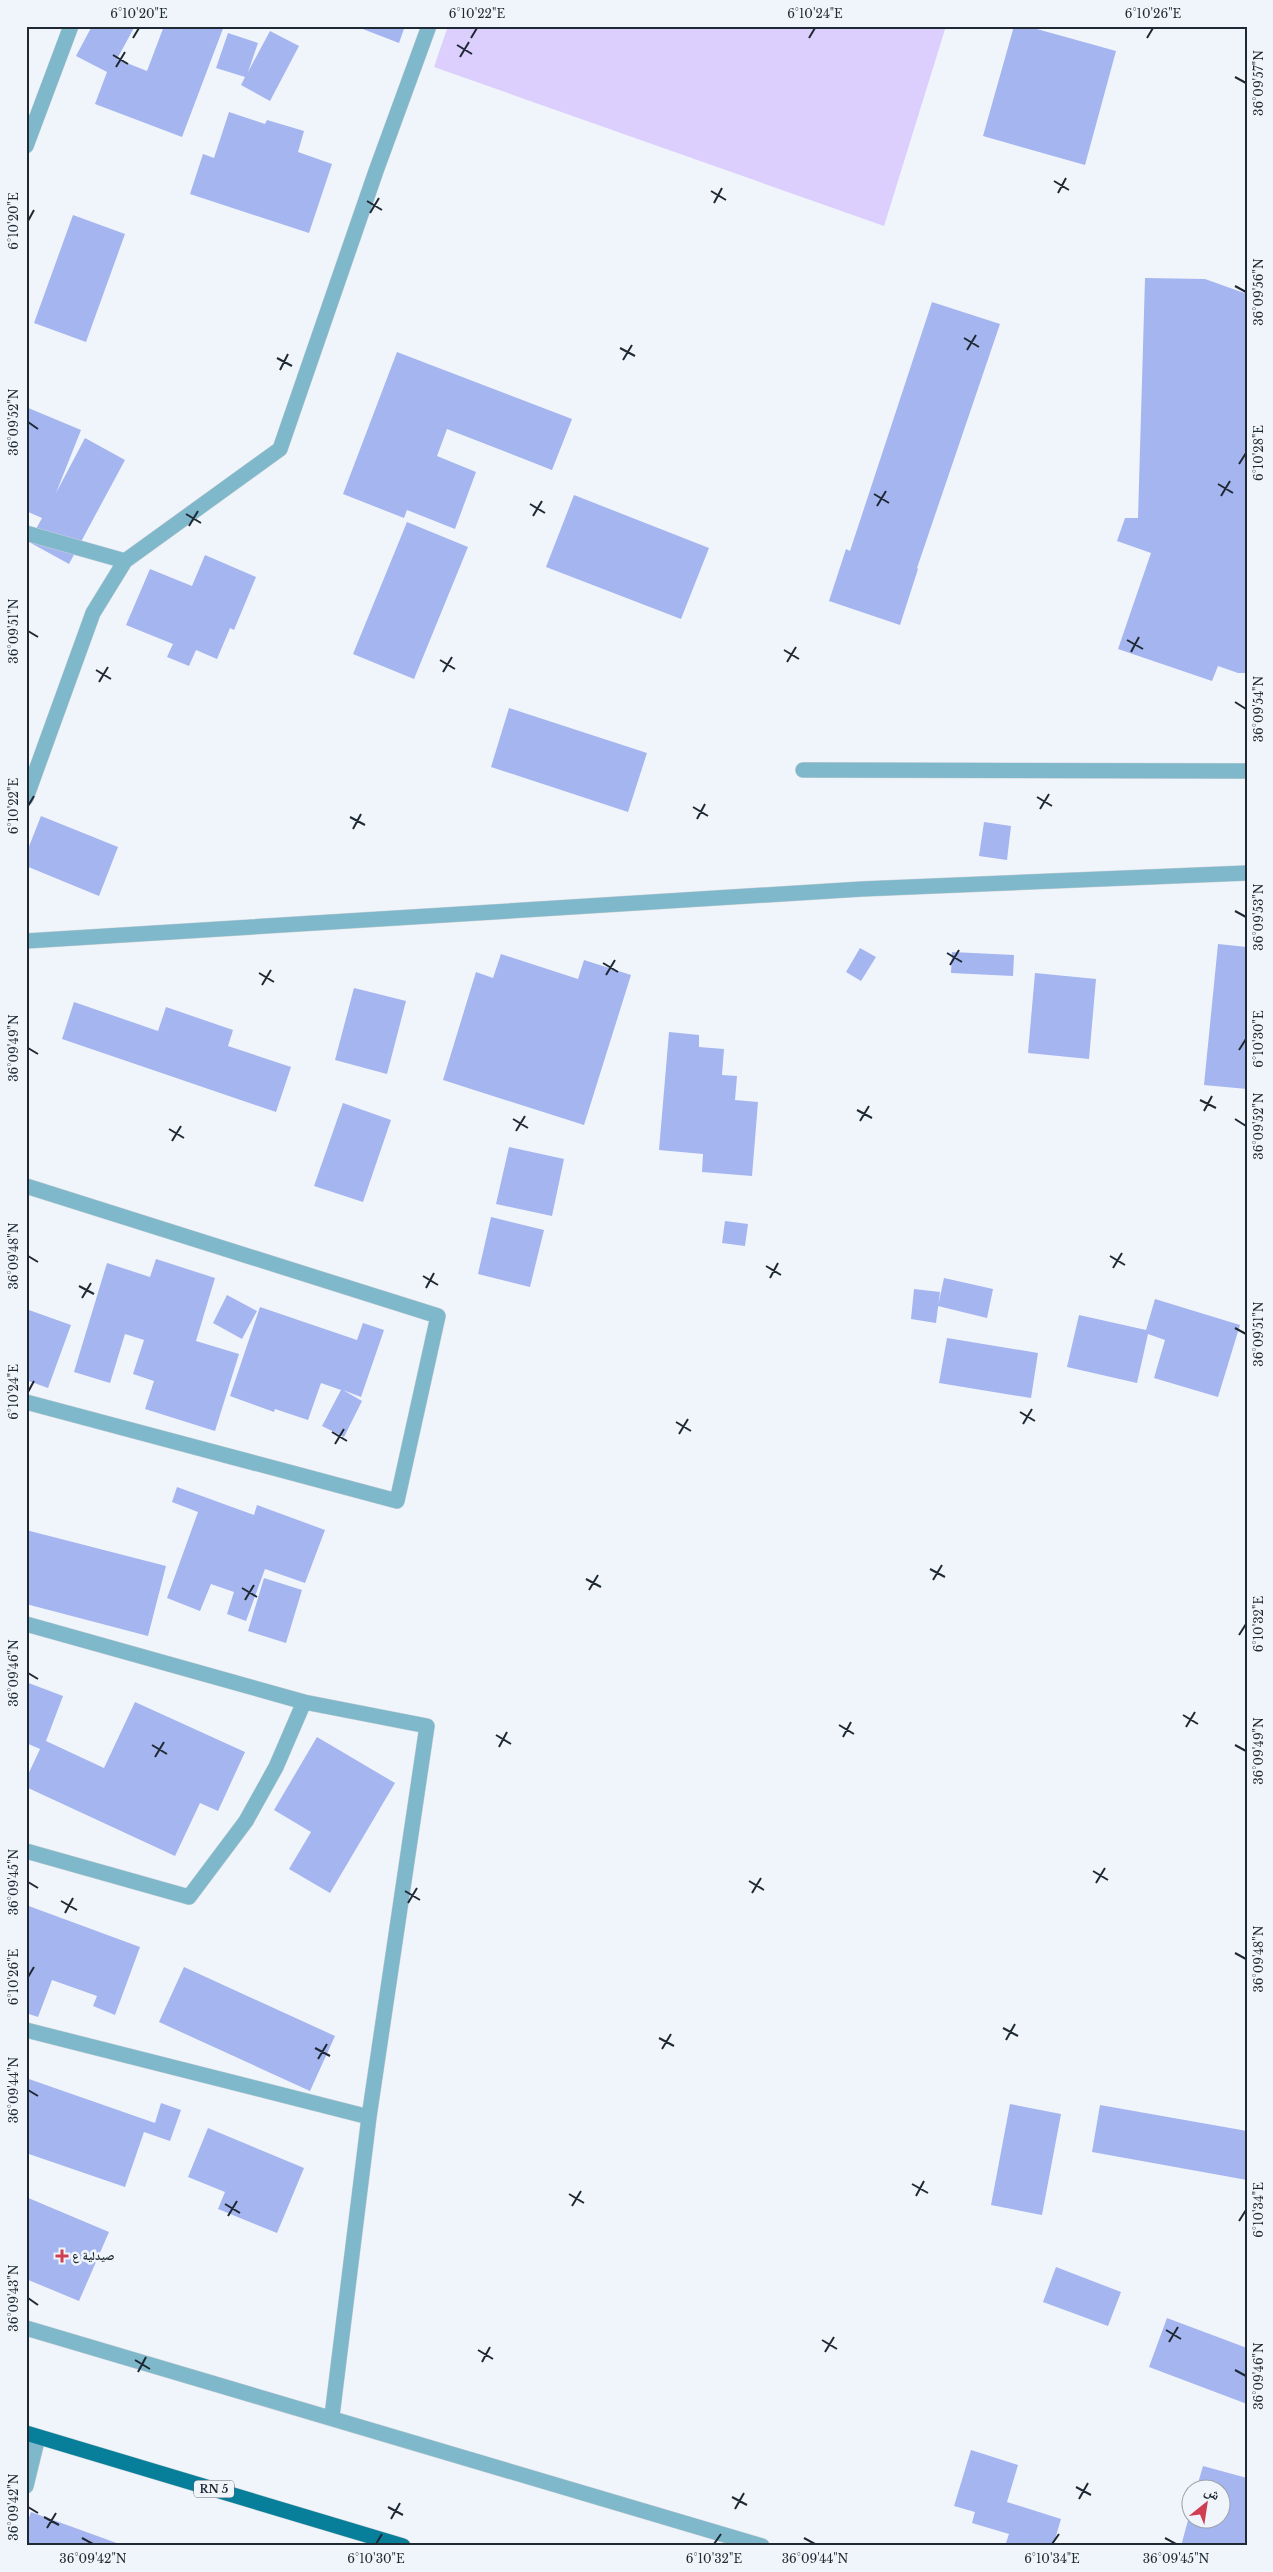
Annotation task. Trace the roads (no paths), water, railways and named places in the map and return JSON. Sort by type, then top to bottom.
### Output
[{"type":"main road","name":"RN 5","points":[[32,2435],[403,2546]]},
{"type":"street","points":[[26,146],[71,26]]},
{"type":"street","points":[[26,798],[93,613],[125,560],[280,449],[376,171],[429,26]]},
{"type":"street","points":[[26,533],[125,560]]},
{"type":"street","points":[[803,770],[1247,771]]},
{"type":"street","points":[[26,941],[862,889],[1247,874]]},
{"type":"street","points":[[26,1186],[438,1316],[397,1502],[26,1402]]},
{"type":"street","points":[[26,1624],[304,1702],[427,1726],[369,2117],[332,2416]]},
{"type":"street","points":[[26,1851],[189,1897],[246,1821],[276,1767],[304,1702]]},
{"type":"street","points":[[26,2030],[369,2117]]},
{"type":"street","points":[[26,2328],[332,2416],[762,2546]]},
{"type":"street","points":[[26,2486],[32,2435]]},
{"type":"place","name":"صيدلية ع","points":[[62,2256]]}]
